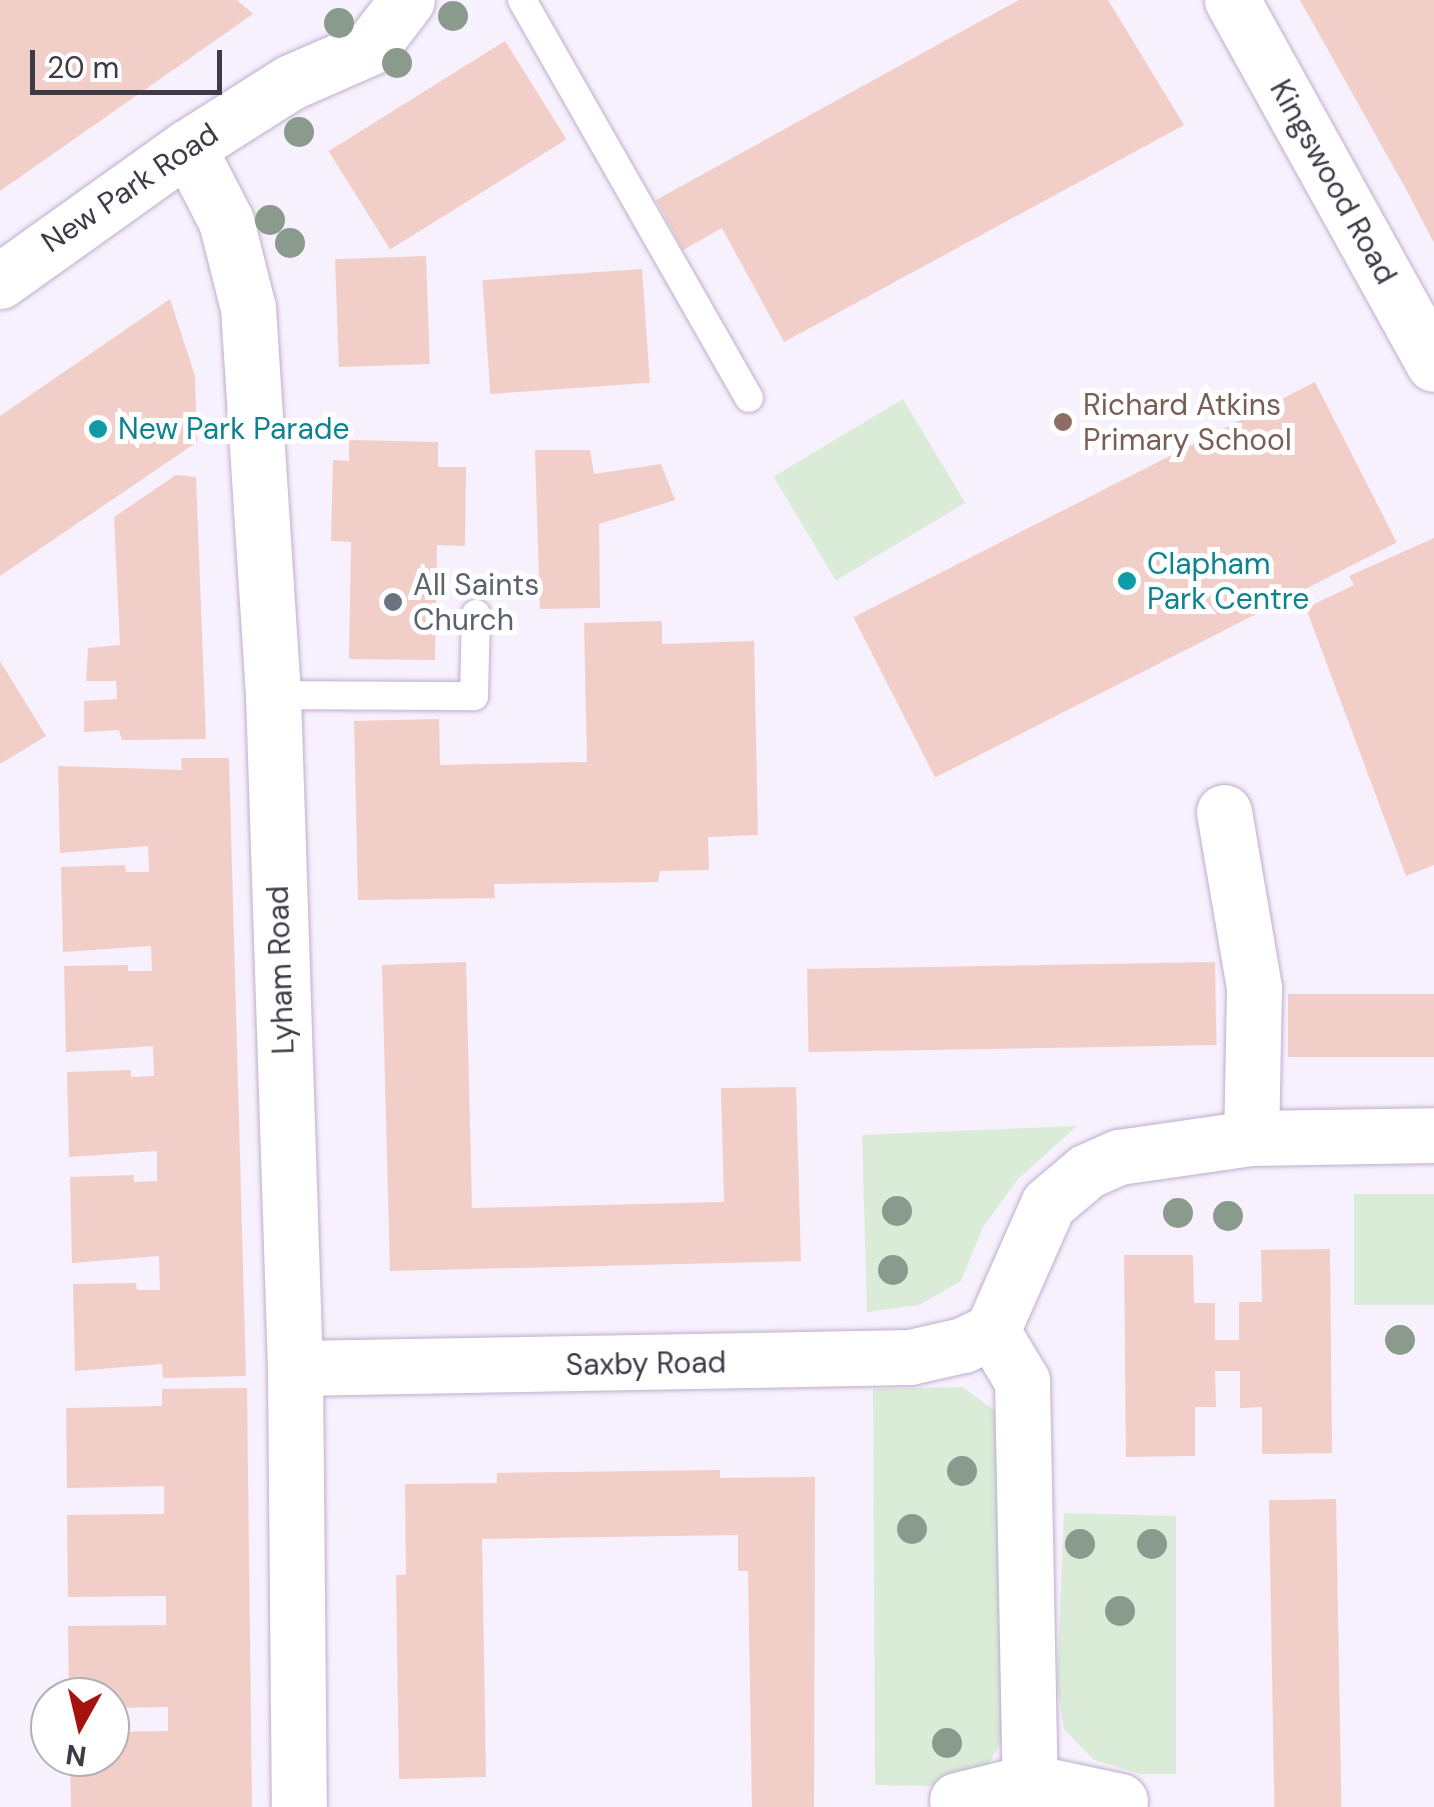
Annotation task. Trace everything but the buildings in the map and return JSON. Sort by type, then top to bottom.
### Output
[{"type":"street","name":"New Park Road","points":[[0,281],[188,146],[292,82],[370,47],[407,0]]},
{"type":"street","name":"Kingswood Road","points":[[1232,0],[1434,364]]},
{"type":"street","name":"Lyham Road","points":[[188,146],[226,221],[248,308],[273,695],[295,1368],[299,1807]]},
{"type":"street","points":[[1224,812],[1254,988],[1252,1138]]},
{"type":"street","points":[[1030,1782],[1022,1380],[992,1331],[1048,1204],[1087,1171],[1154,1149],[1252,1138],[1434,1135]]},
{"type":"street","name":"Saxby Road","points":[[295,1368],[910,1357],[992,1331]]},
{"type":"street","points":[[957,1800],[1030,1782],[1120,1801]]},
{"type":"lane","points":[[522,0],[749,398]]},
{"type":"lane","points":[[273,695],[474,696],[476,614]]},
{"type":"green space","points":[[903,399],[965,503],[836,580],[774,477]]},
{"type":"green space","points":[[1077,1126],[1018,1179],[983,1227],[961,1281],[919,1305],[867,1312],[862,1135]]},
{"type":"green space","points":[[1354,1194],[1434,1194],[1434,1305],[1354,1305]]},
{"type":"green space","points":[[962,1387],[997,1412],[1006,1734],[984,1771],[930,1786],[875,1785],[873,1389]]},
{"type":"green space","points":[[1064,1513],[1176,1516],[1176,1774],[1141,1774],[1094,1760],[1064,1729],[1057,1687]]},
{"type":"place","name":"Richard Atkins Primary School","points":[[1063,422]]},
{"type":"place","name":"New Park Parade","points":[[98,429]]},
{"type":"place","name":"Clapham Park Centre","points":[[1127,581]]},
{"type":"place","name":"All Saints Church","points":[[393,602]]}]
